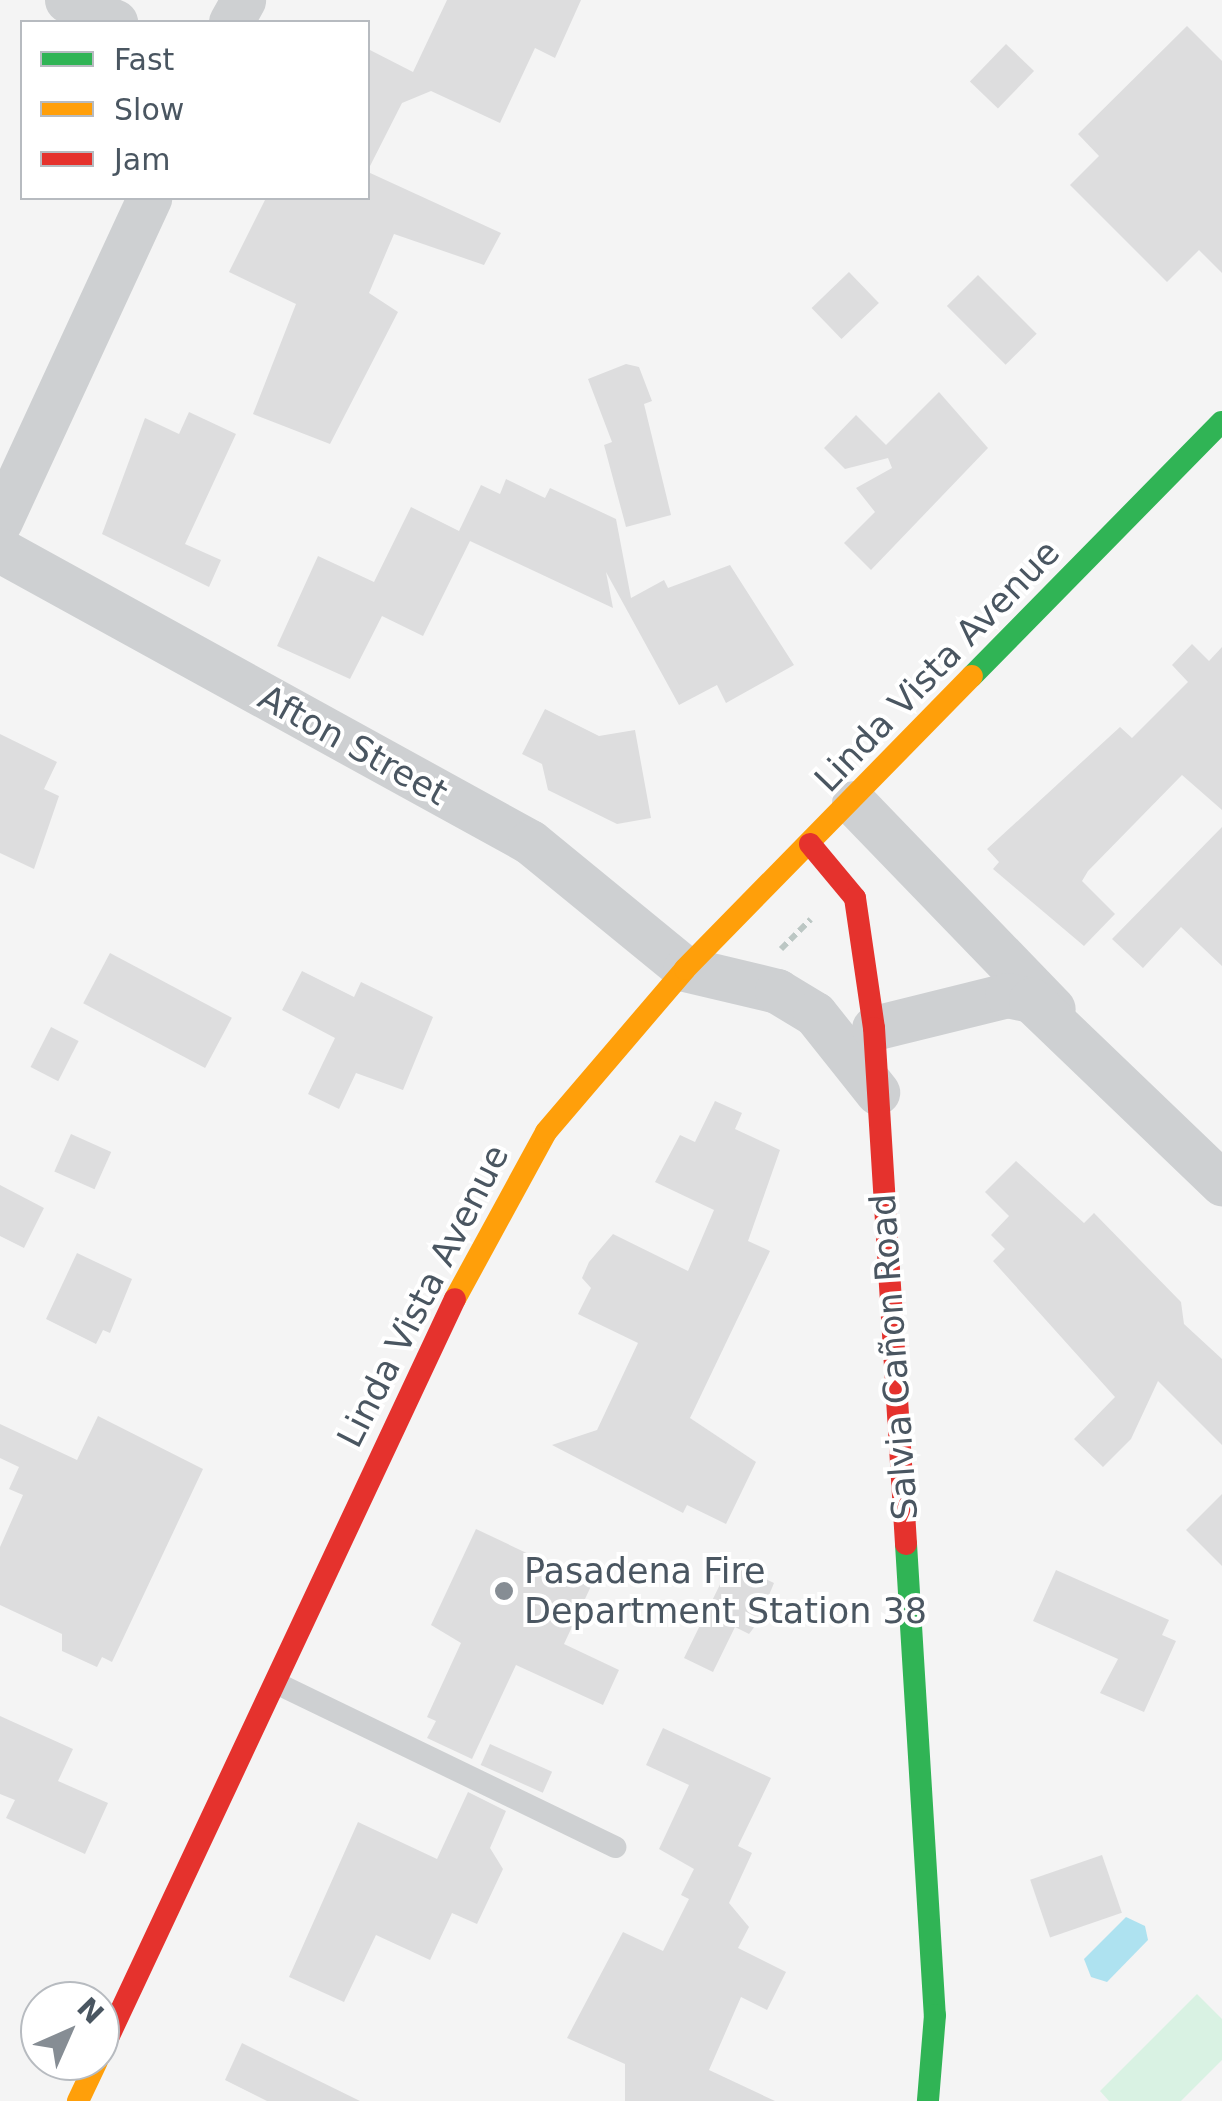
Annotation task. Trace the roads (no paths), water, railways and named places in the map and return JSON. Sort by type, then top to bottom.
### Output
[{"type":"main road","name":"Linda Vista Avenue","points":[[120,2014],[489,1226],[546,1132],[685,969],[854,803],[1222,422]]},
{"type":"main road","name":"Salvia Cañon Road","points":[[810,844],[855,898],[874,1028],[935,2015],[928,2101]]},
{"type":"street","points":[[68,0],[111,20]]},
{"type":"street","points":[[0,521],[148,200]]},
{"type":"street","name":"Afton Street","points":[[0,550],[530,842],[685,969]]},
{"type":"street","points":[[854,803],[1034,983],[1075,1039]]},
{"type":"street","points":[[685,969],[777,992],[815,1014],[877,1092]]},
{"type":"street","points":[[874,1028],[1006,995],[1031,1000],[1222,1184]]},
{"type":"lane","points":[[276,1683],[615,1847]]},
{"type":"water","points":[[1126,1917],[1145,1926],[1148,1940],[1107,1982],[1091,1977],[1084,1959]]},
{"type":"place","name":"Pasadena Fire Department Station 38","points":[[504,1591]]}]
